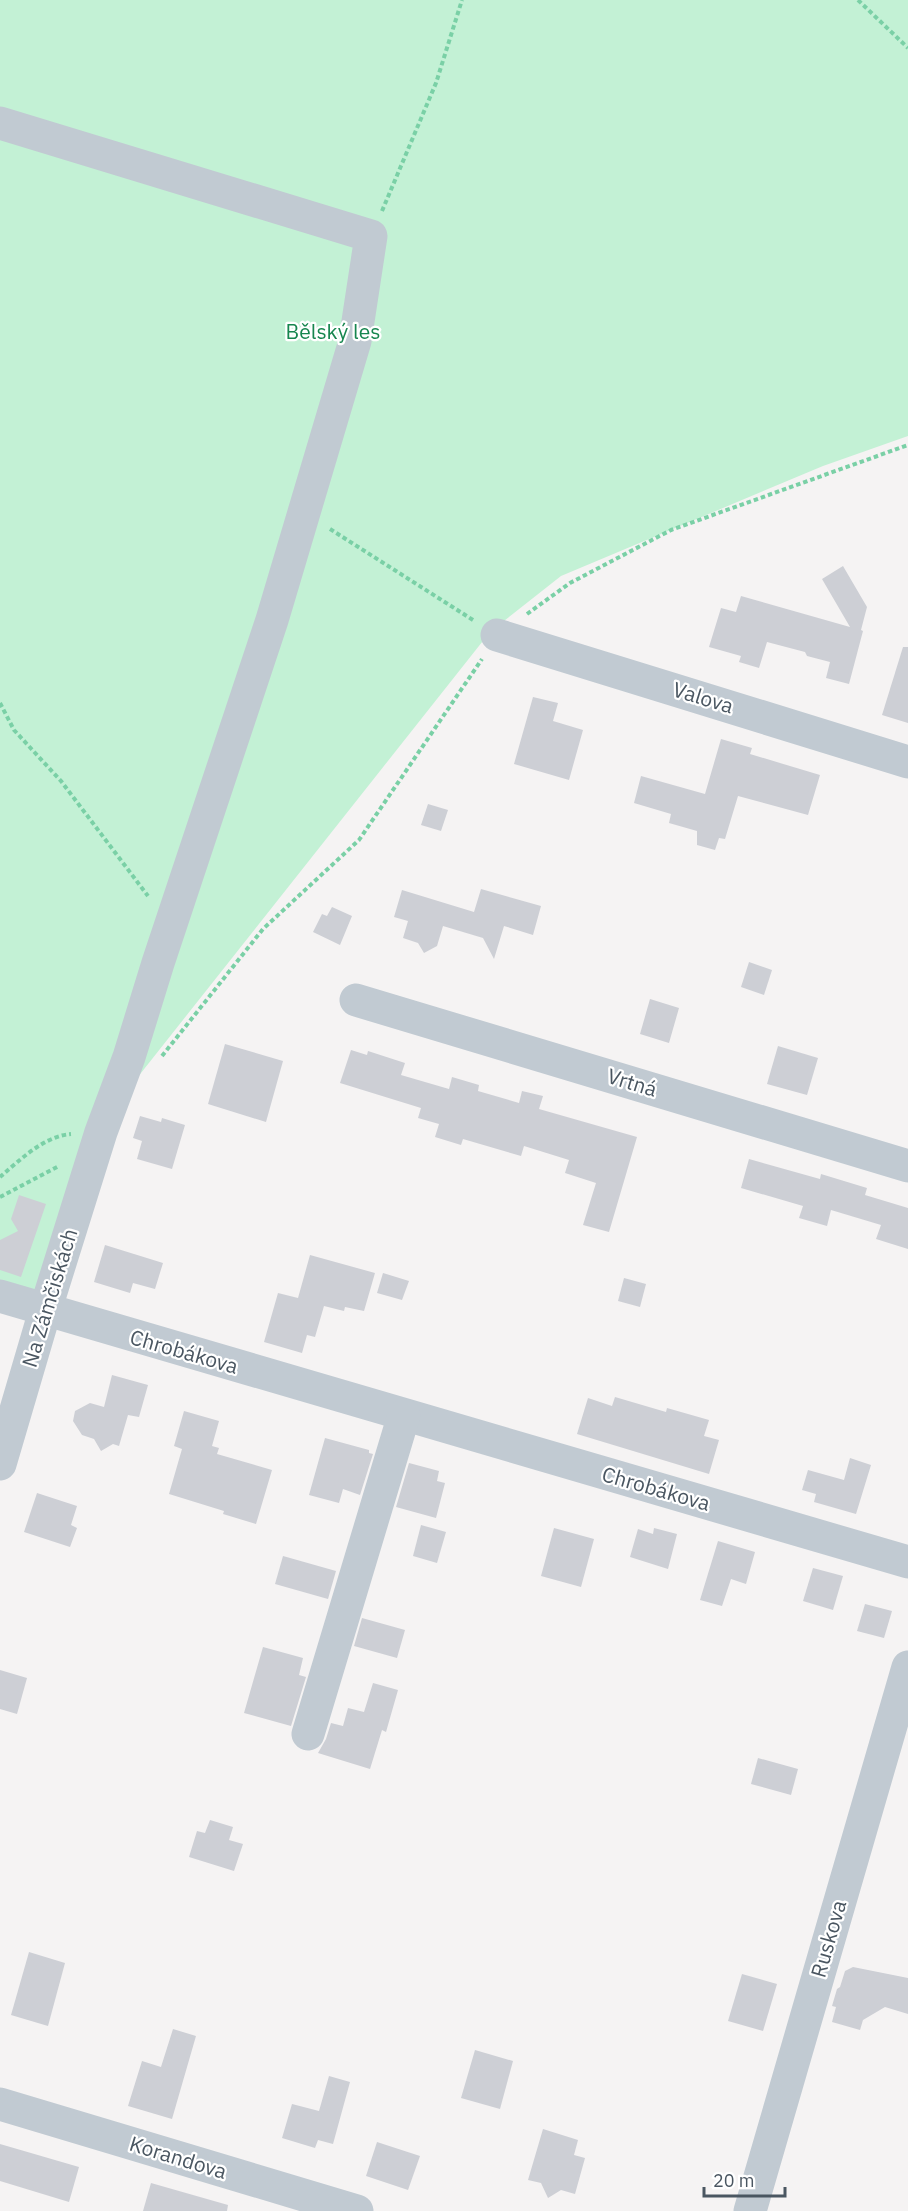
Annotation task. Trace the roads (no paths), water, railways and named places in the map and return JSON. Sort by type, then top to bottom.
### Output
[{"type":"street","name":"Na Zámčiskách","points":[[0,123],[371,236],[355,340],[272,620],[172,919],[129,1057],[101,1132],[0,1464]]},
{"type":"street","name":"Valova","points":[[498,635],[908,762]]},
{"type":"street","name":"Vrtná","points":[[356,1000],[908,1166]]},
{"type":"street","name":"Chrobákova","points":[[0,1296],[908,1562]]},
{"type":"street","points":[[309,1734],[404,1415]]},
{"type":"street","name":"Ruskova","points":[[750,2211],[908,1667]]},
{"type":"street","name":"Korandova","points":[[0,2104],[357,2211]]},
{"type":"park label","name":"Bělský les","points":[[333,332]]}]
